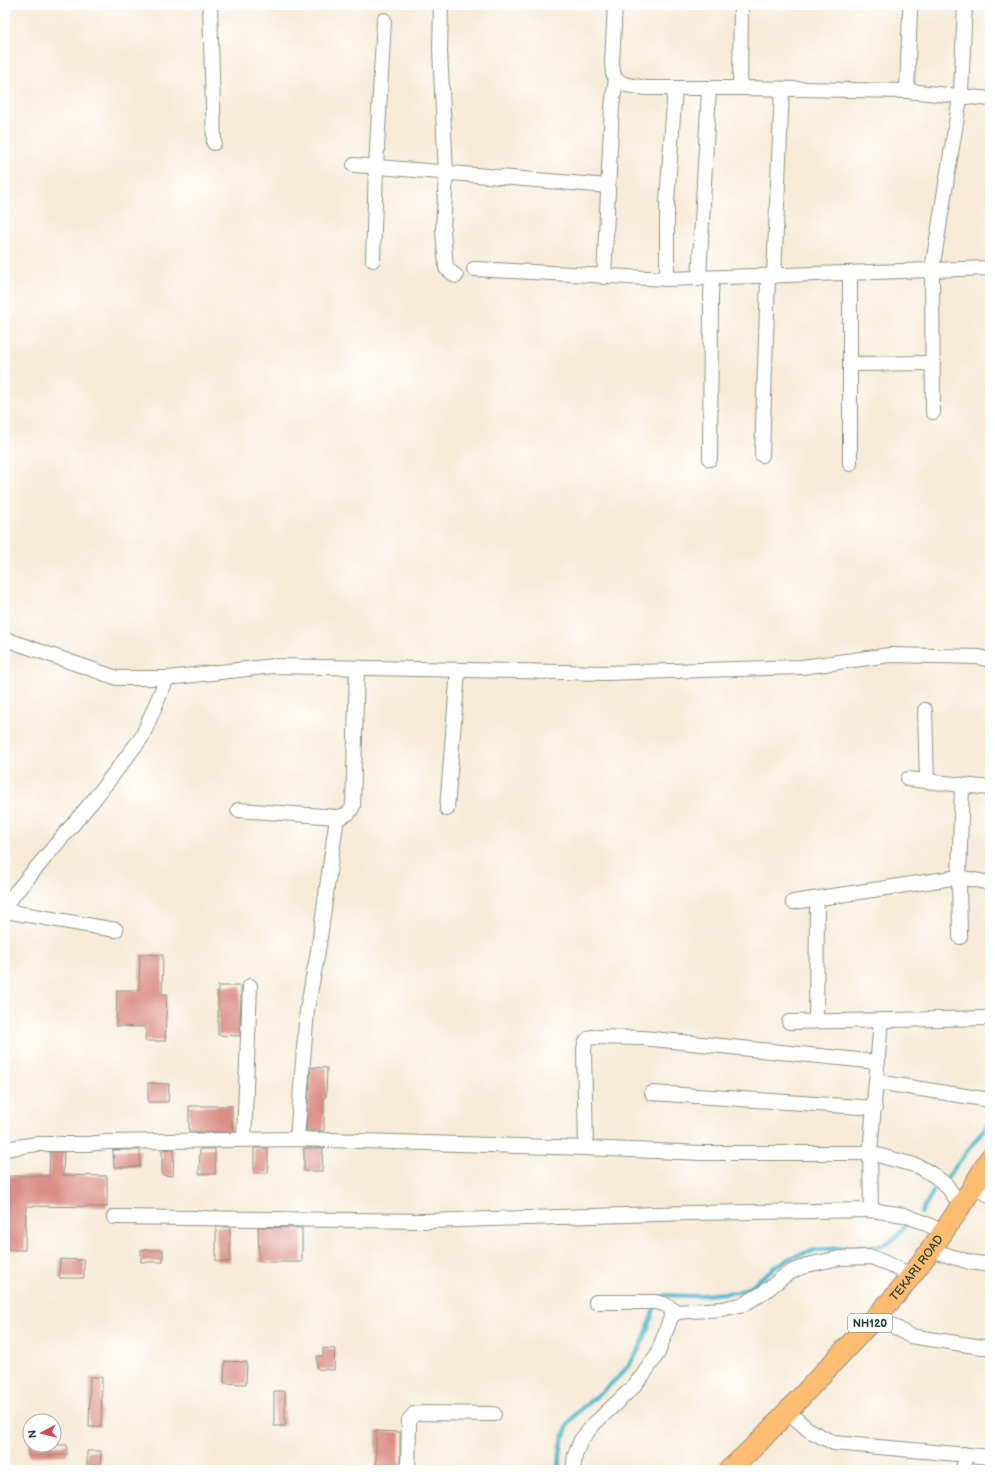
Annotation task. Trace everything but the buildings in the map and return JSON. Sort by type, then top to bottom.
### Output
[{"type":"highway","name":"TEKARI ROAD","points":[[729,1470],[758,1443],[877,1316],[912,1275],[960,1206],[982,1191],[990,1158]]},
{"type":"street","points":[[210,5],[214,143]]},
{"type":"street","points":[[441,5],[440,50],[446,173],[443,230],[446,268],[456,276]]},
{"type":"street","points":[[604,277],[612,106],[616,80],[613,73],[612,62],[615,5]]},
{"type":"street","points":[[740,88],[741,5]]},
{"type":"street","points":[[933,412],[932,270],[961,92],[965,5]]},
{"type":"street","points":[[907,91],[910,11]]},
{"type":"street","points":[[373,260],[376,167],[384,20]]},
{"type":"street","points":[[616,80],[626,85],[636,87],[907,91],[990,100]]},
{"type":"street","points":[[667,279],[667,201],[675,88]]},
{"type":"street","points":[[709,88],[705,279],[711,295],[710,459]]},
{"type":"street","points":[[774,276],[782,88]]},
{"type":"street","points":[[354,165],[608,186]]},
{"type":"street","points":[[474,269],[604,277],[705,279],[990,268]]},
{"type":"street","points":[[850,273],[850,464]]},
{"type":"street","points":[[762,455],[768,279],[774,276]]},
{"type":"street","points":[[850,364],[933,363]]},
{"type":"street","points":[[5,639],[117,678],[167,678],[273,666],[604,673],[802,667],[890,655],[979,658],[990,660]]},
{"type":"street","points":[[238,810],[337,817],[348,814],[353,806],[357,668]]},
{"type":"street","points":[[447,809],[458,670]]},
{"type":"street","points":[[5,905],[96,797],[142,737],[167,678]]},
{"type":"street","points":[[925,710],[927,781]]},
{"type":"street","points":[[908,779],[990,788]]},
{"type":"street","points":[[960,937],[959,877],[962,785]]},
{"type":"street","points":[[297,1139],[307,1010],[318,951],[337,817]]},
{"type":"street","points":[[793,902],[959,877],[990,884]]},
{"type":"street","points":[[816,1021],[818,908]]},
{"type":"street","points":[[5,911],[116,930]]},
{"type":"street","points":[[244,1139],[250,986]]},
{"type":"street","points":[[789,1022],[990,1018]]},
{"type":"street","points":[[871,1210],[870,1153],[875,1108],[881,1020]]},
{"type":"street","points":[[586,1148],[584,1050],[587,1039],[592,1037],[643,1038],[878,1062]]},
{"type":"street","points":[[877,1082],[990,1100]]},
{"type":"street","points":[[652,1093],[875,1108]]},
{"type":"street","points":[[5,1149],[37,1144],[297,1139],[702,1153],[870,1153],[918,1166],[935,1176],[947,1186],[960,1206]]},
{"type":"street","points":[[114,1217],[426,1221],[690,1213],[871,1210],[904,1215],[925,1222],[942,1232]]},
{"type":"street","points":[[930,1250],[970,1262],[990,1265]]},
{"type":"street","points":[[596,1302],[655,1302],[664,1304],[676,1312],[722,1309],[744,1304],[764,1293],[783,1277],[807,1265],[840,1258],[872,1257],[912,1275]]},
{"type":"street","points":[[573,1470],[575,1455],[581,1440],[594,1424],[644,1375],[658,1353],[671,1317],[676,1312]]},
{"type":"street","points":[[877,1316],[910,1336],[990,1347]]},
{"type":"street","points":[[787,1411],[810,1432],[834,1443],[990,1457]]},
{"type":"street","points":[[408,1470],[409,1420],[414,1414],[494,1414]]},
{"type":"street","points":[[964,1454],[964,1470]]},
{"type":"waterway","points":[[947,1178],[990,1121]]},
{"type":"waterway","points":[[921,1213],[933,1192]]},
{"type":"waterway","points":[[658,1298],[666,1295],[692,1296],[738,1292],[751,1286],[775,1267],[795,1256],[815,1250],[884,1245],[895,1238],[905,1226]]},
{"type":"waterway","points":[[560,1470],[561,1445],[570,1421],[581,1409],[612,1383],[628,1366],[641,1345],[654,1308]]}]
